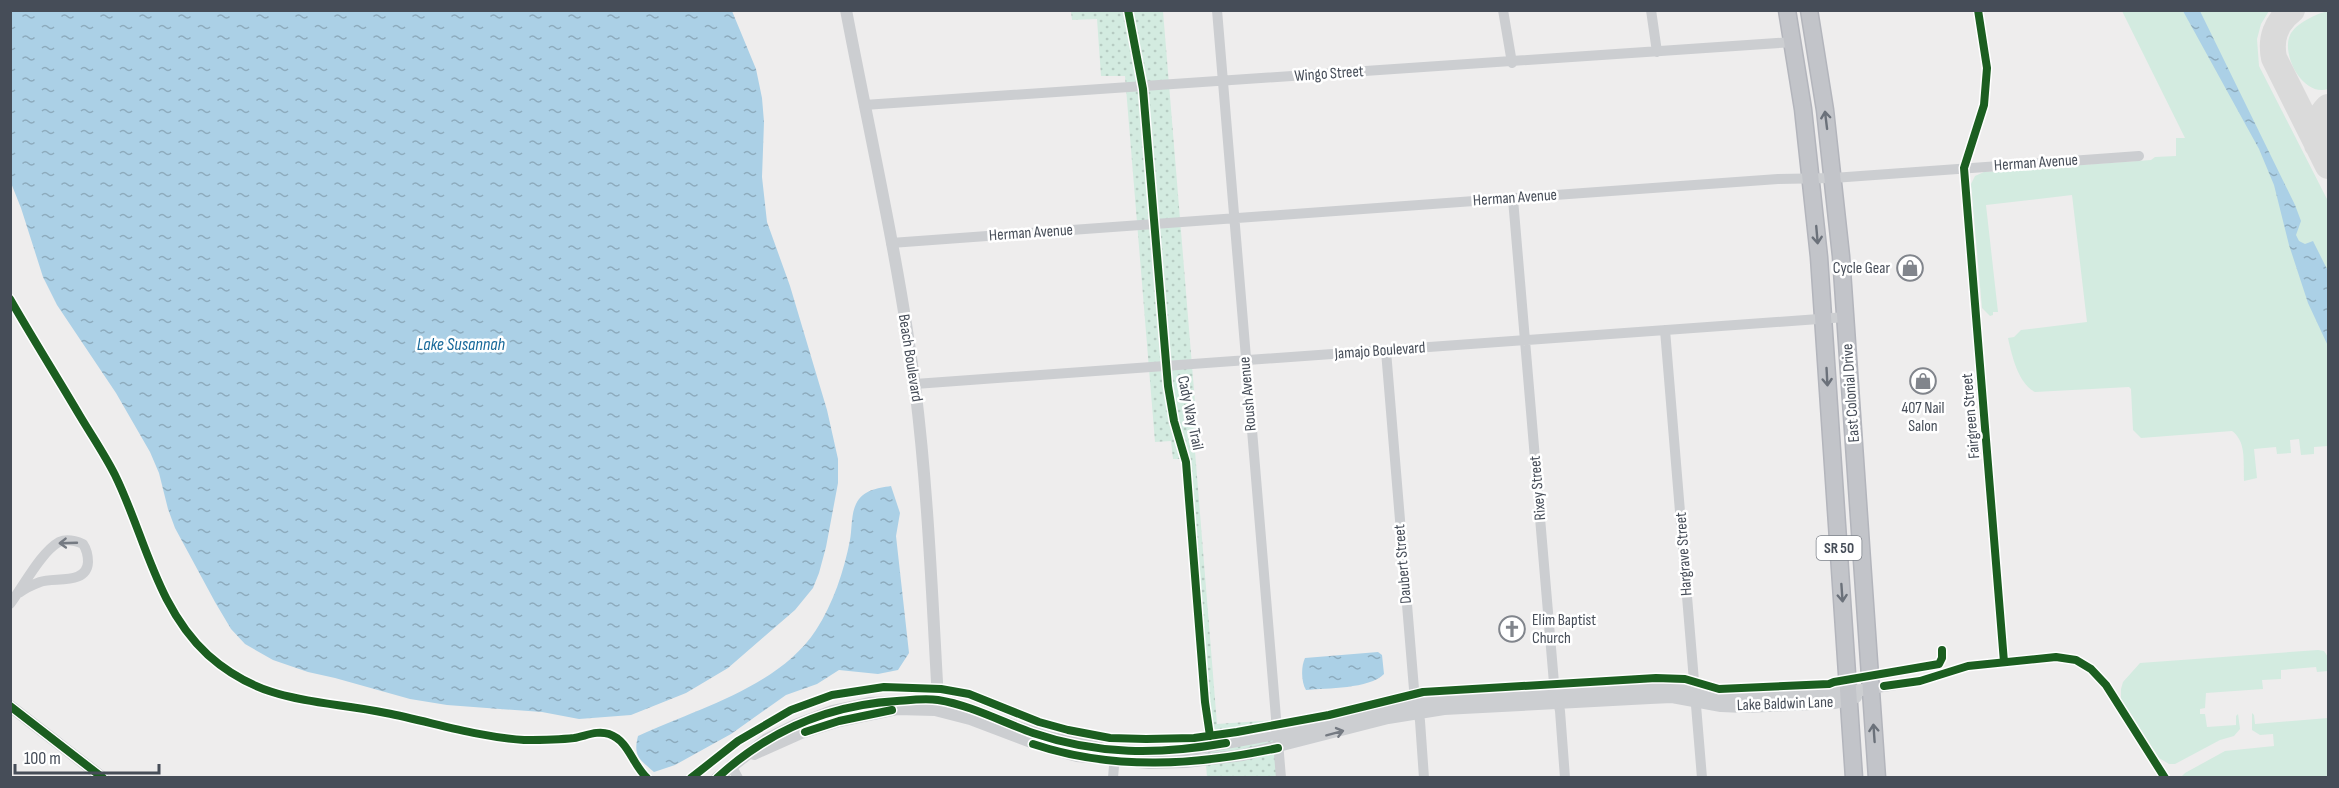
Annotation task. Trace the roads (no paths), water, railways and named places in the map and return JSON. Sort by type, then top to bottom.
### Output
[{"type":"highway","name":"East Colonial Drive","points":[[1787,10],[1811,177],[1824,319],[1854,777]]},
{"type":"highway","name":"East Colonial Drive","points":[[1809,10],[1833,178],[1846,317],[1877,777]]},
{"type":"street","name":"Beach Boulevard","points":[[846,10],[891,243],[915,384],[922,455],[937,705]]},
{"type":"street","name":"Roush Avenue","points":[[1217,10],[1281,777]]},
{"type":"street","points":[[1503,10],[1512,63]]},
{"type":"street","points":[[1651,10],[1657,52]]},
{"type":"street","name":"Wingo Street","points":[[864,105],[1512,63],[1793,42]]},
{"type":"street","name":"Herman Avenue","points":[[891,243],[1811,177],[1833,178],[2139,156]]},
{"type":"street","name":"Fairgreen Street","points":[[1964,168],[2004,662]]},
{"type":"street","name":"Rixey Street","points":[[1513,199],[1565,777]]},
{"type":"street","name":"Jamajo Boulevard","points":[[915,384],[1846,317]]},
{"type":"street","name":"Hargrave Street","points":[[1665,330],[1702,777]]},
{"type":"street","name":"Daubert Street","points":[[1386,351],[1413,677],[1424,777]]},
{"type":"street","points":[[1836,511],[1859,509]]},
{"type":"street","points":[[10,604],[58,543],[66,540],[82,544],[87,550],[87,568],[81,575],[74,578],[42,581],[28,586],[19,593]]},
{"type":"street","points":[[1871,689],[1920,681],[1968,666],[2056,657],[2076,660],[2091,669],[2106,685],[2164,777]]},
{"type":"street","name":"Lake Baldwin Lane","points":[[1114,756],[1188,750],[1417,707],[1557,698],[1651,687],[1670,687],[1696,697],[1729,698],[1849,696],[1871,689]]},
{"type":"street","name":"Lake Baldwin Lane","points":[[717,777],[731,765],[801,733],[839,721],[897,709],[937,705],[1044,747],[1077,756],[1114,756],[1186,762],[1278,748],[1417,707]]},
{"type":"street","points":[[10,706],[104,777]]},
{"type":"street","points":[[1113,777],[1114,756]]},
{"type":"street","points":[[731,765],[738,777]]},
{"type":"water","name":"Lake Susannah","points":[[10,11],[732,11],[756,69],[762,98],[764,122],[762,177],[767,222],[790,286],[827,410],[838,459],[838,483],[826,547],[813,588],[795,610],[728,668],[686,693],[631,715],[579,719],[542,712],[447,705],[410,699],[308,672],[273,660],[245,644],[231,629],[175,528],[159,473],[150,452],[116,393],[57,305],[43,277],[11,183]]},
{"type":"water","points":[[2183,11],[2200,11],[2295,205],[2301,221],[2296,235],[2299,241],[2305,244],[2313,241],[2328,271],[2328,346],[2308,303],[2289,245],[2274,185],[2259,149]]},
{"type":"water","points":[[891,486],[900,513],[896,536],[909,653],[898,670],[878,674],[839,670],[817,684],[786,695],[731,734],[675,765],[654,772],[644,764],[637,753],[638,736],[735,694],[781,667],[800,650],[822,620],[837,587],[848,552],[856,504],[866,493]]},
{"type":"water","points":[[1378,652],[1382,655],[1384,674],[1377,679],[1347,687],[1306,690],[1302,674],[1305,658]]},
{"type":"place","name":"Cycle Gear","points":[[1910,268]]},
{"type":"place","name":"407 Nail Salon","points":[[1923,381]]},
{"type":"place","name":"Elim Baptist Church","points":[[1512,629]]}]
